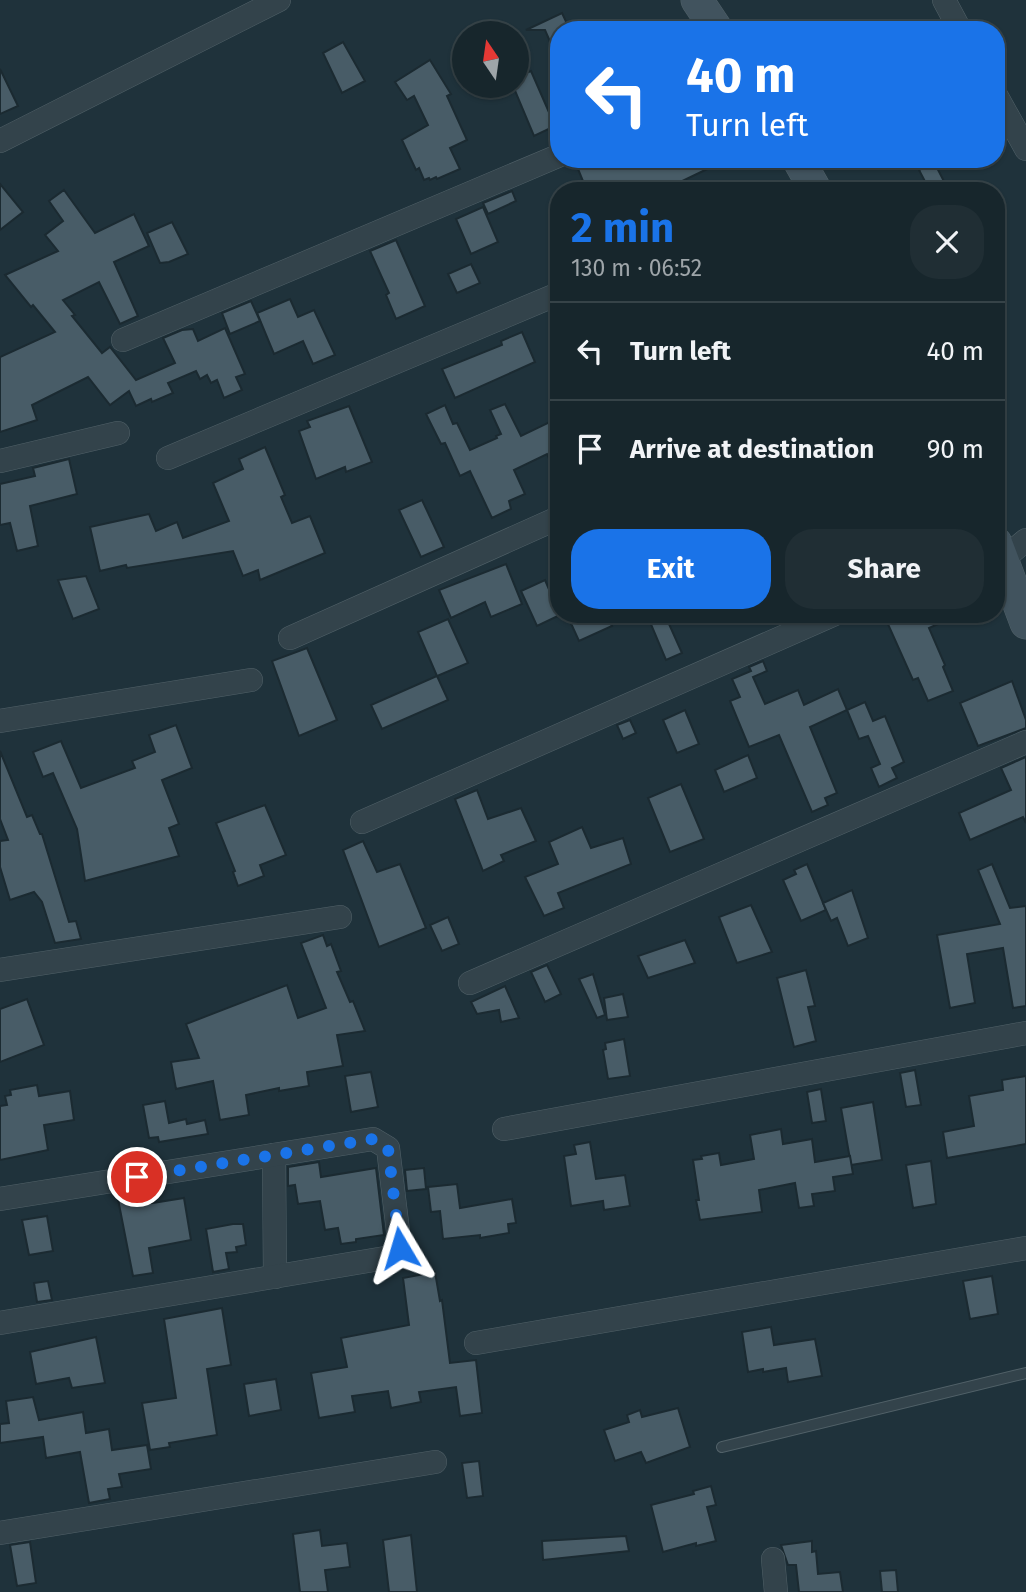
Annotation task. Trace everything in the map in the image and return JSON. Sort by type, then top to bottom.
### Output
[{"type":"street","points":[[0,141],[279,0]]},
{"type":"street","points":[[697,0],[711,21]]},
{"type":"street","points":[[944,0],[955,21]]},
{"type":"street","points":[[1005,110],[1026,149]]},
{"type":"street","points":[[123,340],[550,159]]},
{"type":"street","points":[[168,458],[550,297]]},
{"type":"street","points":[[0,461],[118,433]]},
{"type":"street","points":[[290,638],[550,522]]},
{"type":"street","points":[[1005,554],[1026,623]]},
{"type":"street","points":[[362,822],[815,623]]},
{"type":"street","points":[[0,720],[251,680]]},
{"type":"street","points":[[470,983],[1026,742]]},
{"type":"street","points":[[0,970],[340,917]]},
{"type":"street","points":[[504,1129],[1026,1033]]},
{"type":"street","points":[[0,1199],[373,1139],[388,1148],[400,1248],[391,1257],[0,1323]]},
{"type":"street","points":[[274,1155],[275,1277]]},
{"type":"street","points":[[476,1343],[1026,1248]]},
{"type":"street","points":[[0,1534],[435,1462]]},
{"type":"street","points":[[773,1559],[776,1592]]},
{"type":"lane","points":[[722,1447],[1026,1373]]},
{"type":"building","points":[[562,13],[566,21],[550,21],[550,42],[545,30],[529,29]]},
{"type":"building","points":[[343,42],[365,81],[342,93],[323,53]]},
{"type":"building","points":[[430,60],[451,94],[447,96],[467,140],[450,148],[460,169],[437,179],[424,180],[419,168],[416,170],[402,140],[428,125],[414,96],[407,100],[395,82]]},
{"type":"building","points":[[0,69],[18,106],[0,114]]},
{"type":"building","points":[[531,71],[550,115],[550,128],[534,136],[518,98],[529,98]]},
{"type":"building","points":[[709,168],[680,182],[583,182],[578,169]]},
{"type":"building","points":[[937,168],[944,182],[925,182],[919,170]]},
{"type":"building","points":[[0,184],[23,212],[0,230]]},
{"type":"building","points":[[64,190],[95,233],[134,214],[149,246],[114,262],[138,316],[120,324],[99,282],[63,300],[75,315],[72,316],[102,353],[110,347],[136,380],[175,363],[163,338],[182,330],[193,329],[198,341],[225,328],[245,374],[236,377],[242,390],[224,398],[217,380],[211,383],[207,375],[200,379],[196,371],[168,383],[173,393],[152,402],[151,399],[136,406],[129,391],[110,405],[88,377],[32,405],[37,420],[0,432],[0,357],[55,332],[5,275],[58,251],[45,235],[63,221],[49,201]]},
{"type":"building","points":[[512,191],[516,201],[488,214],[483,203]]},
{"type":"building","points":[[483,207],[498,242],[471,254],[456,219]]},
{"type":"building","points":[[172,222],[188,254],[160,263],[147,233]]},
{"type":"building","points":[[396,240],[425,306],[396,319],[386,295],[389,293],[370,251]]},
{"type":"building","points":[[471,264],[480,283],[457,293],[448,274]]},
{"type":"building","points":[[290,299],[298,317],[314,310],[335,355],[313,364],[303,341],[274,354],[257,313]]},
{"type":"building","points":[[251,301],[260,321],[230,334],[222,313]]},
{"type":"building","points":[[522,332],[535,362],[455,398],[442,369],[502,345],[501,341]]},
{"type":"building","points":[[505,404],[521,436],[550,422],[550,461],[547,454],[514,470],[525,494],[509,501],[511,509],[492,518],[470,471],[460,476],[445,443],[441,444],[426,414],[445,405],[453,424],[457,423],[470,450],[501,434],[490,410]]},
{"type":"building","points":[[349,406],[372,462],[346,472],[345,467],[316,479],[299,431],[310,427],[307,421]]},
{"type":"building","points":[[265,447],[285,495],[281,497],[292,523],[310,516],[325,553],[260,580],[258,570],[243,576],[233,551],[100,571],[90,527],[149,514],[156,531],[177,522],[183,538],[229,521],[213,483],[243,469],[239,459]]},
{"type":"building","points":[[69,459],[77,494],[30,506],[38,546],[17,551],[10,523],[0,525],[0,484],[35,476],[33,468]]},
{"type":"building","points":[[422,500],[444,547],[421,557],[399,510]]},
{"type":"building","points":[[506,564],[522,604],[491,617],[485,602],[451,618],[439,590]]},
{"type":"building","points":[[86,576],[99,609],[73,619],[58,580]]},
{"type":"building","points":[[545,580],[550,592],[550,620],[537,626],[521,591]]},
{"type":"building","points":[[448,619],[468,663],[437,676],[418,632]]},
{"type":"building","points":[[571,623],[610,623],[612,626],[579,641]]},
{"type":"building","points":[[650,623],[669,623],[682,653],[666,660]]},
{"type":"building","points":[[887,623],[940,623],[929,628],[953,691],[928,701],[918,678],[913,680]]},
{"type":"building","points":[[307,648],[337,720],[299,736],[272,661]]},
{"type":"building","points":[[763,661],[767,671],[753,677],[765,704],[798,690],[804,705],[838,689],[847,710],[810,727],[837,793],[825,798],[828,805],[812,812],[779,735],[749,747],[730,701],[740,697],[732,679],[751,671],[749,667]]},
{"type":"building","points":[[437,676],[448,700],[382,729],[371,705]]},
{"type":"building","points":[[1012,681],[1026,720],[1026,728],[978,746],[960,703]]},
{"type":"building","points":[[865,702],[873,721],[885,716],[904,762],[892,768],[897,778],[879,787],[871,768],[880,764],[868,736],[859,739],[847,710]]},
{"type":"building","points":[[685,710],[699,744],[677,753],[663,720]]},
{"type":"building","points":[[630,720],[636,733],[623,739],[617,725]]},
{"type":"building","points":[[176,725],[192,768],[162,780],[179,824],[169,828],[179,856],[85,881],[77,829],[53,773],[43,777],[33,752],[61,741],[81,788],[135,768],[132,761],[155,752],[149,735]]},
{"type":"building","points":[[0,751],[27,817],[32,815],[42,834],[69,922],[76,921],[81,939],[55,943],[42,902],[34,892],[10,900],[0,867],[0,841],[8,840],[0,819]]},
{"type":"building","points":[[748,755],[757,778],[724,792],[715,770]]},
{"type":"building","points":[[1026,757],[1026,823],[1023,817],[970,840],[959,813],[1011,790],[1001,768]]},
{"type":"building","points":[[681,784],[704,839],[670,852],[648,798]]},
{"type":"building","points":[[477,790],[488,819],[521,808],[536,841],[501,855],[504,861],[483,871],[455,799]]},
{"type":"building","points":[[265,805],[286,855],[260,865],[264,876],[238,886],[233,872],[235,871],[216,823]]},
{"type":"building","points":[[582,827],[591,848],[623,838],[631,864],[558,893],[564,908],[544,916],[525,877],[558,864],[549,842]]},
{"type":"building","points":[[363,841],[377,872],[400,864],[426,928],[379,947],[343,850]]},
{"type":"building","points":[[807,864],[826,910],[801,921],[783,880],[796,874],[794,870]]},
{"type":"building","points":[[992,864],[1010,908],[1026,906],[1026,1006],[1013,1008],[1003,948],[967,954],[975,1003],[950,1008],[937,935],[1000,924],[978,870]]},
{"type":"building","points":[[852,890],[868,938],[848,946],[837,918],[831,921],[823,903]]},
{"type":"building","points":[[751,905],[772,952],[737,963],[719,917]]},
{"type":"building","points":[[448,917],[459,944],[442,951],[430,925]]},
{"type":"building","points":[[323,935],[327,946],[331,944],[341,971],[337,972],[365,1031],[337,1035],[343,1066],[307,1072],[309,1086],[279,1091],[279,1088],[246,1095],[249,1115],[220,1120],[213,1081],[176,1089],[171,1062],[199,1058],[186,1024],[287,985],[298,1018],[326,1008],[301,943]]},
{"type":"building","points":[[685,940],[695,963],[648,978],[638,956]]},
{"type":"building","points":[[547,965],[561,994],[545,1002],[531,972]]},
{"type":"building","points":[[806,970],[815,1006],[808,1007],[816,1041],[794,1047],[777,978]]},
{"type":"building","points":[[593,974],[605,1015],[597,1018],[579,979]]},
{"type":"building","points":[[505,986],[519,1018],[501,1022],[499,1010],[477,1014],[471,1002]]},
{"type":"building","points":[[623,994],[628,1017],[607,1020],[604,998]]},
{"type":"building","points":[[27,999],[44,1045],[0,1062],[0,1009]]},
{"type":"building","points":[[624,1039],[630,1076],[608,1079],[603,1050],[606,1049],[605,1043]]},
{"type":"building","points":[[915,1070],[921,1105],[906,1107],[900,1073]]},
{"type":"building","points":[[371,1072],[378,1107],[351,1112],[345,1076]]},
{"type":"building","points":[[1026,1076],[1026,1144],[947,1158],[943,1132],[974,1126],[969,1096],[1003,1090],[1002,1080]]},
{"type":"building","points":[[37,1085],[39,1096],[70,1091],[74,1120],[44,1125],[48,1150],[0,1160],[0,1106],[7,1105],[5,1096],[11,1095],[10,1090]]},
{"type":"building","points":[[821,1089],[826,1121],[812,1123],[807,1092]]},
{"type":"building","points":[[165,1101],[169,1123],[186,1119],[187,1124],[205,1120],[208,1134],[159,1142],[158,1137],[149,1138],[143,1105]]},
{"type":"building","points":[[873,1102],[882,1160],[851,1165],[841,1108]]},
{"type":"building","points":[[781,1129],[783,1144],[812,1139],[815,1162],[850,1156],[853,1174],[833,1177],[835,1191],[812,1194],[814,1206],[799,1208],[795,1183],[759,1190],[762,1212],[700,1220],[693,1160],[719,1153],[721,1165],[754,1159],[750,1135]]},
{"type":"building","points":[[590,1142],[596,1179],[625,1175],[630,1206],[604,1210],[603,1201],[571,1206],[564,1156],[576,1154],[574,1145]]},
{"type":"building","points":[[931,1161],[936,1204],[913,1208],[906,1165]]},
{"type":"building","points":[[319,1162],[321,1177],[376,1168],[384,1235],[341,1244],[338,1228],[325,1230],[320,1201],[298,1204],[295,1185],[288,1186],[288,1167]]},
{"type":"building","points":[[424,1168],[426,1189],[407,1191],[405,1170]]},
{"type":"building","points":[[457,1184],[460,1208],[512,1199],[516,1223],[508,1224],[509,1233],[480,1238],[480,1235],[443,1239],[440,1211],[431,1212],[428,1187]]},
{"type":"building","points":[[149,1189],[152,1203],[184,1198],[191,1240],[149,1248],[153,1273],[133,1276],[117,1194]]},
{"type":"building","points":[[47,1216],[53,1251],[29,1255],[22,1220]]},
{"type":"building","points":[[243,1224],[246,1245],[236,1247],[237,1252],[226,1253],[229,1269],[213,1272],[206,1229]]},
{"type":"building","points":[[435,1272],[440,1301],[442,1300],[450,1363],[476,1360],[482,1413],[460,1416],[456,1387],[419,1392],[421,1402],[391,1408],[388,1391],[352,1396],[355,1412],[319,1418],[311,1373],[347,1367],[341,1338],[409,1325],[403,1278]]},
{"type":"building","points":[[992,1276],[998,1314],[970,1319],[963,1281]]},
{"type":"building","points":[[48,1281],[52,1300],[37,1302],[34,1283]]},
{"type":"building","points":[[222,1308],[231,1365],[207,1369],[217,1435],[169,1443],[170,1447],[150,1450],[142,1403],[176,1398],[164,1319]]},
{"type":"building","points":[[771,1327],[774,1345],[815,1339],[822,1376],[788,1382],[786,1368],[748,1372],[742,1332]]},
{"type":"building","points":[[96,1337],[105,1383],[72,1388],[69,1378],[36,1384],[30,1352]]},
{"type":"building","points":[[276,1379],[281,1410],[249,1416],[244,1384]]},
{"type":"building","points":[[33,1397],[39,1420],[83,1412],[86,1433],[109,1429],[112,1450],[147,1445],[151,1469],[119,1474],[122,1487],[108,1489],[110,1499],[89,1503],[80,1452],[46,1458],[43,1437],[0,1443],[0,1424],[9,1423],[6,1401]]},
{"type":"building","points":[[678,1408],[690,1447],[646,1463],[641,1452],[615,1461],[604,1430],[629,1422],[627,1415],[640,1410],[642,1417]]},
{"type":"building","points":[[479,1461],[483,1496],[467,1498],[462,1463]]},
{"type":"building","points":[[711,1486],[716,1505],[707,1507],[716,1541],[696,1546],[696,1543],[663,1552],[651,1505],[694,1494],[693,1491]]},
{"type":"building","points":[[320,1530],[322,1546],[347,1543],[350,1567],[325,1570],[328,1592],[300,1592],[293,1534]]},
{"type":"building","points":[[411,1535],[417,1592],[389,1592],[383,1540]]},
{"type":"building","points":[[626,1536],[629,1551],[543,1560],[542,1541]]},
{"type":"building","points":[[812,1541],[812,1552],[816,1551],[818,1574],[840,1572],[843,1592],[799,1592],[796,1565],[788,1565],[781,1545]]},
{"type":"building","points":[[30,1542],[36,1583],[17,1586],[10,1545]]},
{"type":"building","points":[[896,1570],[898,1592],[882,1592],[880,1571]]},
{"type":"route","points":[[137,1177],[373,1139],[388,1148],[400,1248]]}]
